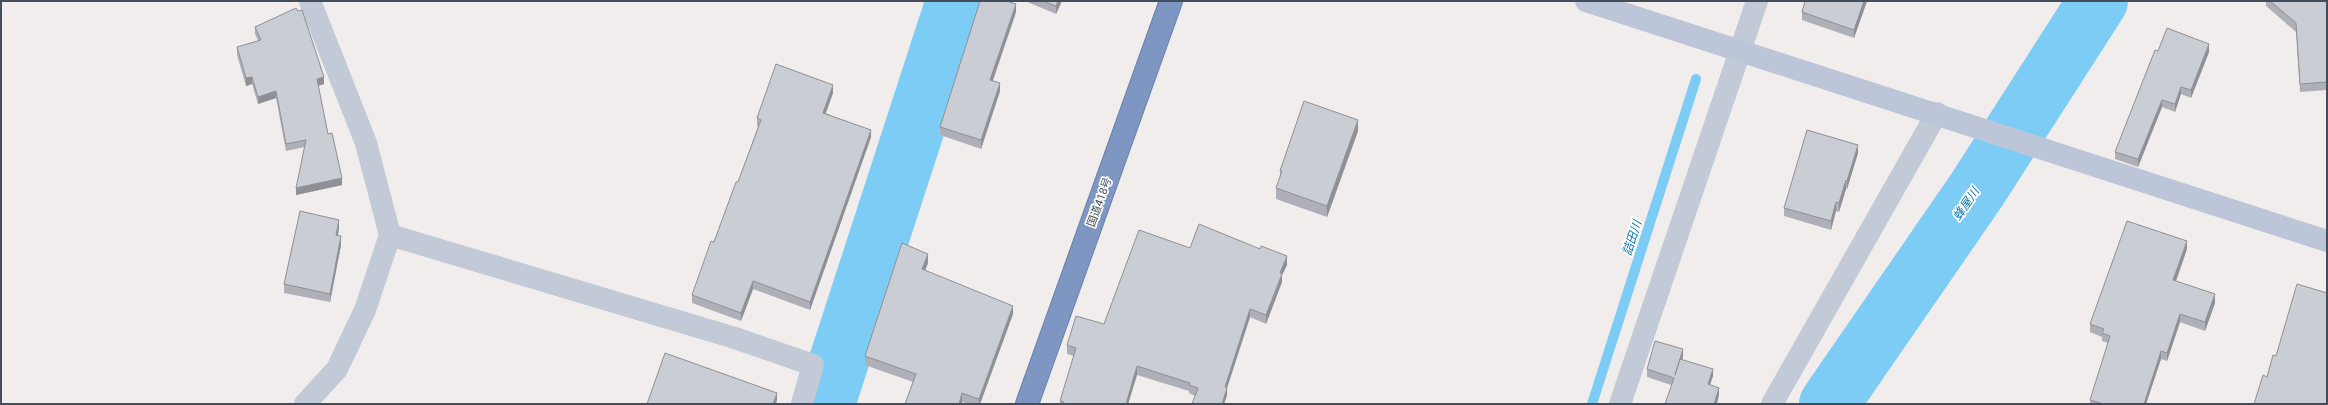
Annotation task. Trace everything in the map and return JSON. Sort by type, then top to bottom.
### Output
[{"type":"highway","name":"国道418号","points":[[1027,404],[1172,1]]},
{"type":"street","points":[[306,404],[337,369],[365,310],[390,235],[366,143],[310,1]]},
{"type":"street","points":[[1586,1],[1937,113],[2327,241]]},
{"type":"street","points":[[1620,404],[1757,1]]},
{"type":"street","points":[[1772,404],[1937,113]]},
{"type":"street","points":[[390,235],[735,338],[813,365],[802,404]]},
{"type":"building","points":[[980,1],[1007,1],[1016,4],[990,80],[1000,83],[981,140],[940,127]]},
{"type":"building","points":[[1043,1],[1058,1],[1056,6]]},
{"type":"building","points":[[1805,1],[1864,1],[1854,30],[1802,12]]},
{"type":"building","points":[[2270,1],[2327,1],[2327,82],[2300,84],[2296,23]]},
{"type":"building","points":[[296,8],[298,11],[302,10],[324,77],[317,79],[328,134],[332,133],[342,178],[296,188],[306,140],[286,144],[276,91],[258,97],[252,77],[246,78],[237,47],[261,40],[255,27]]},
{"type":"building","points":[[2167,28],[2209,44],[2191,90],[2181,87],[2175,104],[2162,100],[2138,159],[2115,152],[2155,50],[2158,51]]},
{"type":"building","points":[[776,64],[833,85],[823,113],[871,130],[810,302],[753,281],[741,313],[692,295],[711,241],[714,242],[761,120],[757,118]]},
{"type":"building","points":[[1304,101],[1358,120],[1327,206],[1276,188],[1282,171],[1280,171]]},
{"type":"building","points":[[1807,130],[1858,145],[1847,181],[1846,180],[1839,203],[1836,202],[1831,221],[1784,208]]},
{"type":"building","points":[[300,211],[339,220],[336,235],[341,236],[330,294],[284,284]]},
{"type":"building","points":[[2127,221],[2187,241],[2173,280],[2215,294],[2205,322],[2180,314],[2167,353],[2161,351],[2144,404],[2104,404],[2090,400],[2110,336],[2102,333],[2104,329],[2090,324]]},
{"type":"building","points":[[1199,224],[1260,249],[1261,246],[1287,256],[1280,273],[1282,274],[1266,315],[1250,309],[1225,387],[1227,388],[1222,404],[1192,404],[1198,388],[1189,385],[1190,383],[1137,366],[1126,404],[1063,404],[1064,402],[1060,401],[1076,348],[1067,345],[1076,316],[1104,324],[1139,230],[1190,248]]},
{"type":"building","points":[[902,243],[928,254],[922,269],[1013,306],[979,399],[962,393],[959,404],[905,404],[916,374],[865,356]]},
{"type":"building","points":[[2297,284],[2327,293],[2327,404],[2254,404],[2263,375],[2267,377],[2273,355],[2276,356]]},
{"type":"building","points":[[1655,341],[1683,349],[1675,375],[1680,359],[1713,369],[1708,384],[1719,388],[1714,404],[1665,404],[1674,378],[1647,369]]},
{"type":"building","points":[[665,353],[777,393],[773,404],[647,404]]},
{"type":"waterway","points":[[825,404],[956,1]]},
{"type":"waterway","name":"蜂屋川","points":[[1829,404],[1976,191],[2098,1]]},
{"type":"waterway","name":"詰田川","points":[[1592,404],[1696,79]]}]
